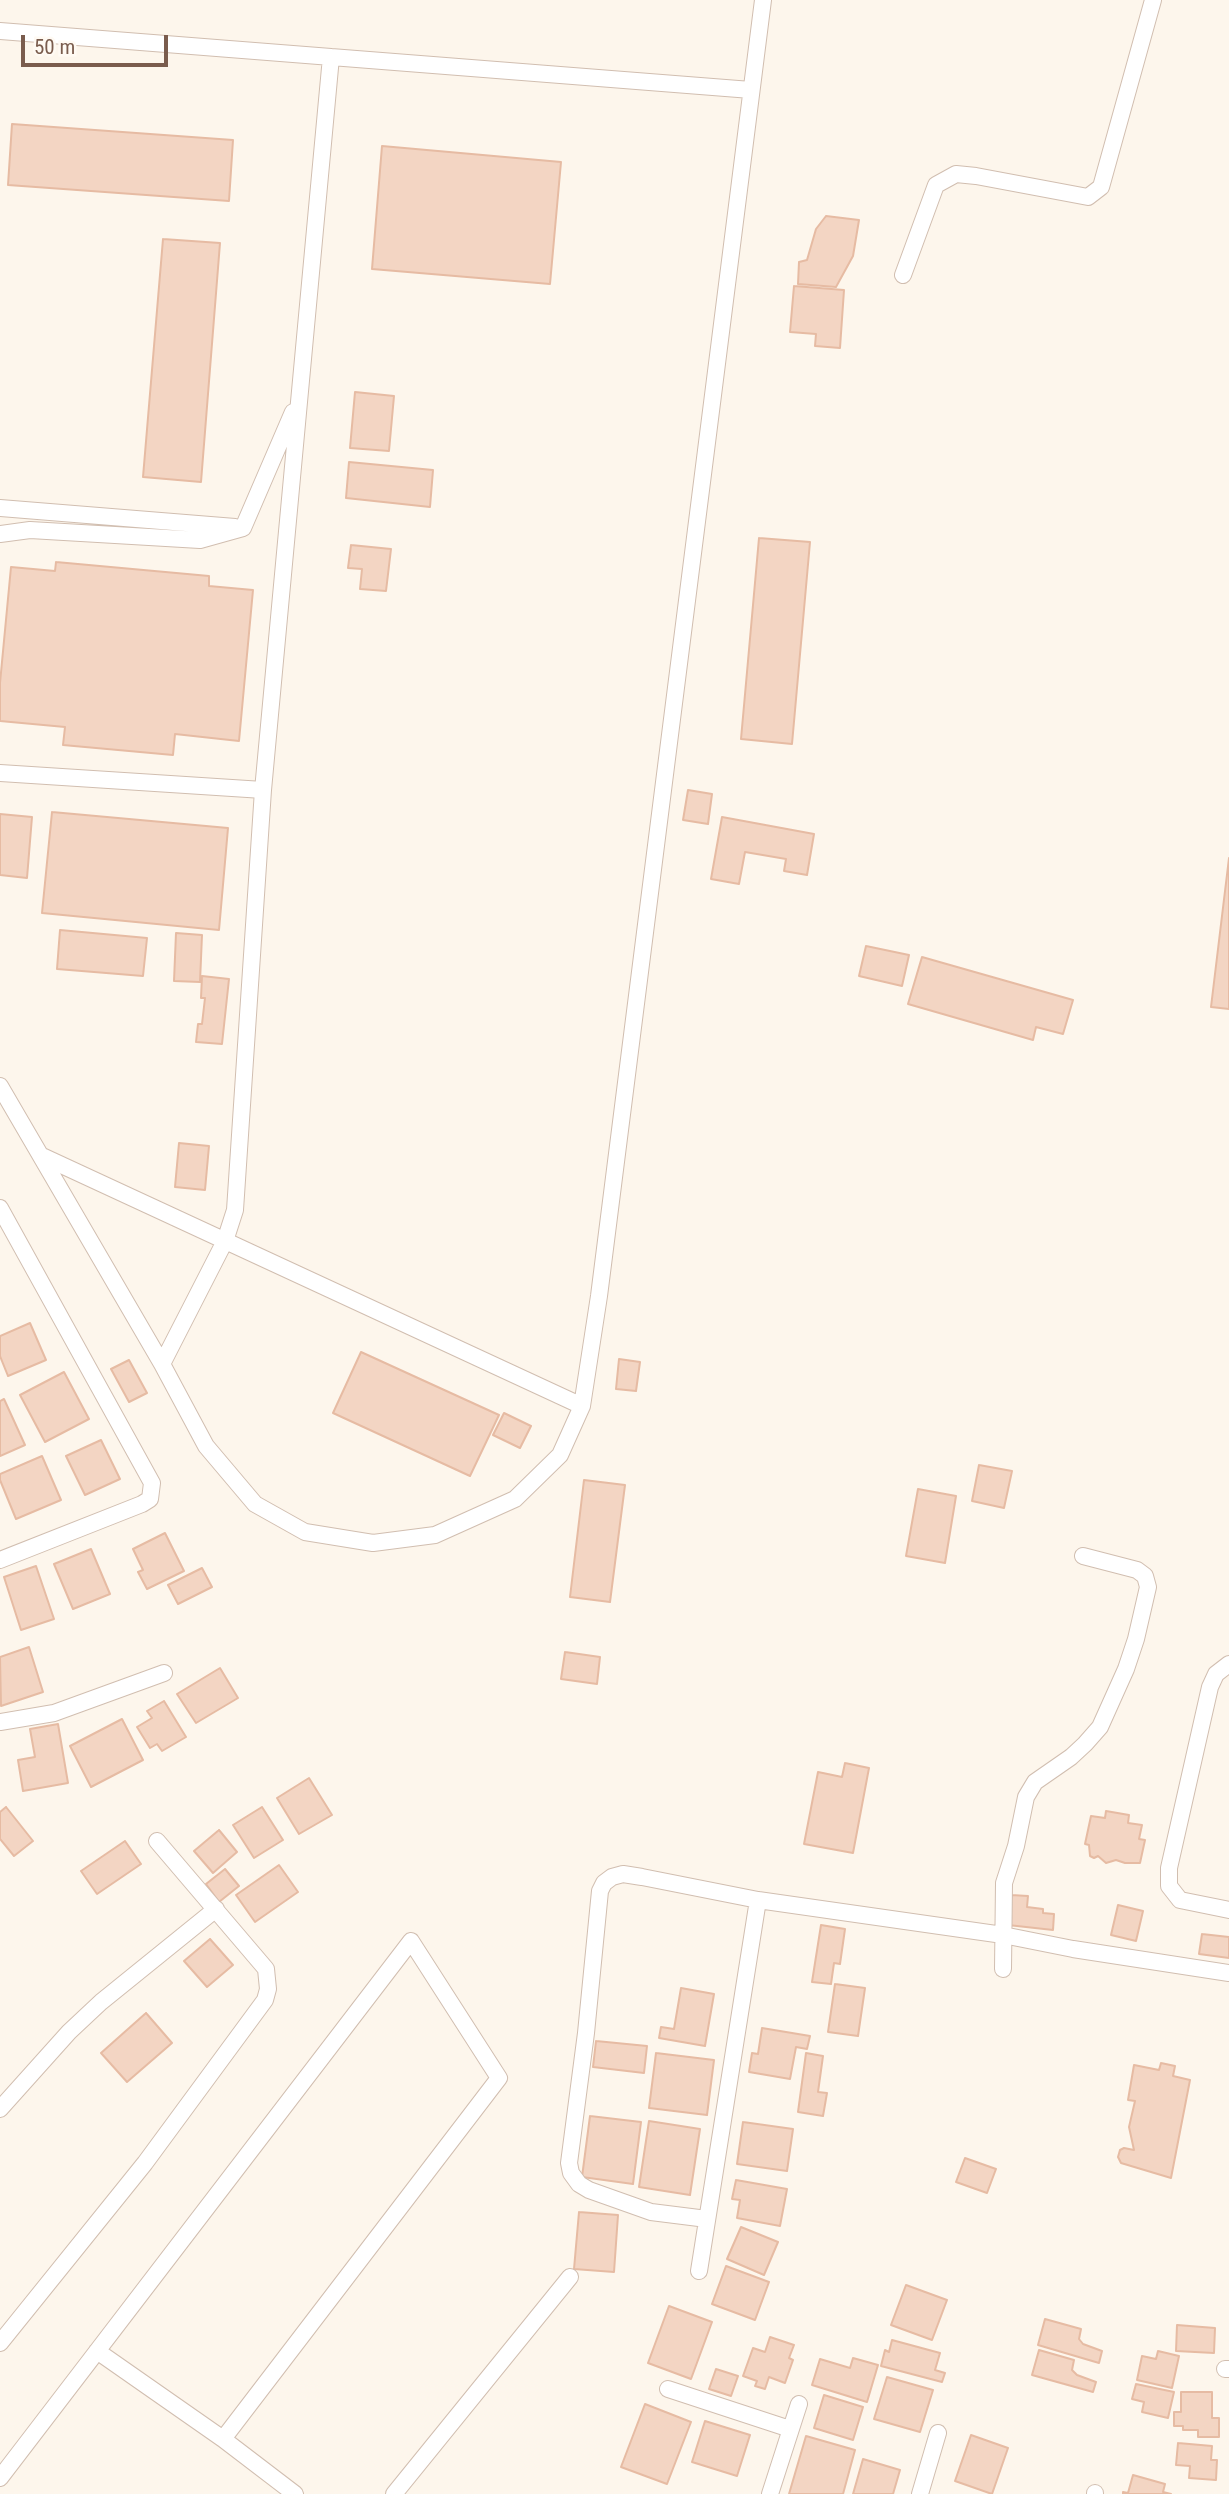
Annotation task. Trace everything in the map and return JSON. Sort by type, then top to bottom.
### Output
[{"type":"street","points":[[0,1086],[162,1364],[206,1446],[255,1504],[305,1532],[373,1544],[435,1535],[515,1499],[560,1455],[582,1406],[599,1296],[763,0]]},
{"type":"street","points":[[903,275],[936,185],[956,174],[1088,197],[1101,187],[1153,0]]},
{"type":"street","points":[[0,31],[751,90]]},
{"type":"street","points":[[162,1364],[225,1241],[235,1210],[263,790],[331,57]]},
{"type":"street","points":[[0,534],[30,530],[200,540],[243,527],[299,398]]},
{"type":"street","points":[[0,508],[243,527]]},
{"type":"street","points":[[0,773],[263,790]]},
{"type":"street","points":[[41,1156],[582,1406]]},
{"type":"street","points":[[0,1208],[150,1476],[152,1491],[150,1499],[142,1504],[0,1560]]},
{"type":"street","points":[[1003,1969],[1004,1884],[1016,1846],[1026,1797],[1035,1782],[1071,1757],[1100,1727],[1126,1669],[1148,1587],[1145,1576],[1137,1570],[1083,1556]]},
{"type":"street","points":[[1229,1664],[1216,1674],[1210,1687],[1169,1868],[1169,1886],[1180,1900],[1229,1910]]},
{"type":"street","points":[[0,1722],[54,1713],[164,1673]]},
{"type":"street","points":[[0,2343],[145,2163],[265,2000],[268,1989],[267,1969],[157,1841]]},
{"type":"street","points":[[707,2219],[651,2212],[589,2190],[579,2184],[571,2173],[569,2163],[586,2033],[600,1891],[604,1882],[612,1877],[624,1874],[758,1900],[1003,1935],[1073,1949],[1229,1973]]},
{"type":"street","points":[[699,2272],[758,1900]]},
{"type":"street","points":[[0,2109],[61,2040],[101,2002],[216,1909]]},
{"type":"street","points":[[0,2478],[411,1941],[499,2078],[223,2439]]},
{"type":"street","points":[[394,2494],[570,2277]]},
{"type":"street","points":[[97,2351],[223,2439],[295,2494]]},
{"type":"street","points":[[668,2389],[790,2429]]},
{"type":"street","points":[[770,2494],[799,2404]]},
{"type":"street","points":[[920,2494],[938,2433]]},
{"type":"building","points":[[12,124],[233,140],[229,201],[8,185]]},
{"type":"building","points":[[382,146],[561,162],[550,284],[372,269]]},
{"type":"building","points":[[826,216],[859,220],[853,256],[836,287],[798,284],[799,262],[807,260],[816,229]]},
{"type":"building","points":[[163,239],[220,243],[201,482],[143,477]]},
{"type":"building","points":[[794,286],[844,290],[840,348],[815,346],[816,334],[790,332]]},
{"type":"building","points":[[355,392],[394,396],[389,451],[350,448]]},
{"type":"building","points":[[349,462],[433,470],[430,507],[346,498]]},
{"type":"building","points":[[759,538],[810,542],[792,744],[741,739]]},
{"type":"building","points":[[351,545],[391,549],[386,591],[360,589],[362,569],[348,568]]},
{"type":"building","points":[[56,562],[209,576],[209,586],[253,590],[239,741],[175,734],[173,755],[63,745],[65,727],[0,721],[0,683],[11,567],[55,571]]},
{"type":"building","points":[[688,790],[712,794],[708,824],[683,820]]},
{"type":"building","points":[[52,812],[228,828],[219,930],[42,913]]},
{"type":"building","points":[[0,814],[32,817],[27,878],[0,875]]},
{"type":"building","points":[[722,817],[814,834],[807,875],[784,871],[786,859],[745,852],[739,884],[711,879]]},
{"type":"building","points":[[1229,858],[1229,1009],[1211,1007]]},
{"type":"building","points":[[60,930],[147,938],[143,976],[57,969]]},
{"type":"building","points":[[176,933],[202,935],[200,982],[174,981]]},
{"type":"building","points":[[866,946],[909,955],[902,986],[859,976]]},
{"type":"building","points":[[922,957],[1073,1000],[1063,1034],[1036,1027],[1033,1040],[908,1004]]},
{"type":"building","points":[[202,976],[229,979],[222,1044],[196,1042],[198,1024],[202,1024],[205,998],[201,998]]},
{"type":"building","points":[[179,1143],[209,1146],[205,1190],[175,1187]]},
{"type":"building","points":[[30,1323],[46,1360],[8,1376],[0,1356],[0,1336]]},
{"type":"building","points":[[361,1352],[499,1415],[470,1476],[333,1413]]},
{"type":"building","points":[[619,1359],[640,1362],[636,1391],[616,1389]]},
{"type":"building","points":[[129,1360],[147,1393],[129,1402],[111,1369]]},
{"type":"building","points":[[64,1372],[89,1419],[45,1442],[20,1395]]},
{"type":"building","points":[[4,1399],[25,1445],[0,1456],[0,1401]]},
{"type":"building","points":[[504,1413],[531,1426],[520,1448],[493,1435]]},
{"type":"building","points":[[101,1440],[120,1479],[85,1495],[66,1456]]},
{"type":"building","points":[[42,1456],[61,1500],[16,1519],[0,1474]]},
{"type":"building","points":[[979,1465],[1012,1471],[1004,1508],[972,1501]]},
{"type":"building","points":[[584,1480],[625,1485],[610,1602],[570,1597]]},
{"type":"building","points":[[918,1489],[956,1496],[945,1563],[906,1556]]},
{"type":"building","points":[[165,1533],[184,1571],[147,1589],[138,1572],[143,1570],[133,1549]]},
{"type":"building","points":[[91,1549],[110,1594],[73,1609],[54,1564]]},
{"type":"building","points":[[36,1566],[54,1619],[21,1630],[4,1577]]},
{"type":"building","points":[[202,1568],[212,1587],[178,1604],[168,1585]]},
{"type":"building","points":[[29,1647],[43,1692],[1,1706],[0,1657]]},
{"type":"building","points":[[565,1652],[600,1657],[597,1684],[561,1679]]},
{"type":"building","points":[[220,1668],[238,1698],[196,1723],[177,1694]]},
{"type":"building","points":[[164,1701],[186,1737],[162,1751],[157,1744],[150,1748],[137,1727],[152,1718],[147,1711]]},
{"type":"building","points":[[122,1719],[143,1760],[91,1787],[70,1746]]},
{"type":"building","points":[[58,1724],[68,1783],[23,1791],[18,1760],[35,1757],[30,1729]]},
{"type":"building","points":[[845,1763],[869,1768],[853,1853],[804,1844],[818,1772],[842,1777]]},
{"type":"building","points":[[309,1778],[332,1815],[299,1834],[277,1798]]},
{"type":"building","points":[[6,1807],[33,1841],[14,1856],[0,1839],[0,1812]]},
{"type":"building","points":[[262,1807],[283,1840],[254,1858],[233,1825]]},
{"type":"building","points":[[1106,1811],[1129,1815],[1128,1823],[1142,1825],[1139,1839],[1145,1840],[1140,1863],[1116,1860],[1106,1863],[1098,1856],[1090,1856],[1089,1845],[1085,1844],[1091,1816],[1105,1818]]},
{"type":"building","points":[[219,1830],[237,1852],[213,1873],[194,1851]]},
{"type":"building","points":[[125,1841],[141,1864],[97,1894],[81,1871]]},
{"type":"building","points":[[279,1865],[298,1892],[255,1922],[236,1895]]},
{"type":"building","points":[[225,1869],[239,1886],[219,1902],[206,1884]]},
{"type":"building","points":[[1011,1895],[1028,1896],[1027,1907],[1054,1914],[1053,1930],[1008,1925]]},
{"type":"building","points":[[1118,1905],[1143,1911],[1136,1941],[1111,1935]]},
{"type":"building","points":[[821,1925],[845,1929],[840,1964],[834,1963],[831,1984],[812,1982]]},
{"type":"building","points":[[1202,1934],[1229,1937],[1229,1958],[1199,1954]]},
{"type":"building","points":[[210,1939],[233,1965],[207,1987],[184,1961]]},
{"type":"building","points":[[835,1984],[865,1988],[858,2036],[828,2032]]},
{"type":"building","points":[[681,1988],[714,1994],[705,2046],[659,2038],[661,2027],[674,2029]]},
{"type":"building","points":[[146,2013],[172,2043],[127,2082],[101,2053]]},
{"type":"building","points":[[762,2028],[810,2036],[807,2049],[796,2047],[790,2079],[749,2072],[752,2053],[758,2054]]},
{"type":"building","points":[[596,2041],[647,2046],[644,2073],[593,2067]]},
{"type":"building","points":[[656,2053],[714,2060],[707,2115],[649,2108]]},
{"type":"building","points":[[806,2053],[823,2056],[818,2092],[827,2093],[823,2116],[798,2112]]},
{"type":"building","points":[[1161,2063],[1175,2066],[1173,2076],[1190,2080],[1171,2178],[1121,2163],[1118,2157],[1120,2150],[1124,2148],[1134,2150],[1129,2127],[1135,2101],[1128,2100],[1134,2065],[1159,2070]]},
{"type":"building","points":[[590,2116],[641,2122],[633,2184],[582,2177]]},
{"type":"building","points":[[649,2121],[700,2129],[690,2195],[639,2187]]},
{"type":"building","points":[[743,2122],[793,2129],[787,2171],[737,2164]]},
{"type":"building","points":[[965,2158],[996,2169],[987,2193],[956,2182]]},
{"type":"building","points":[[736,2180],[787,2189],[780,2226],[737,2218],[740,2200],[732,2199]]},
{"type":"building","points":[[579,2212],[618,2215],[614,2272],[574,2269]]},
{"type":"building","points":[[741,2227],[778,2242],[764,2275],[727,2259]]},
{"type":"building","points":[[726,2266],[769,2282],[755,2320],[712,2304]]},
{"type":"building","points":[[906,2285],[947,2300],[932,2340],[891,2325]]},
{"type":"building","points":[[669,2306],[712,2322],[691,2379],[648,2363]]},
{"type":"building","points":[[1045,2319],[1081,2329],[1079,2339],[1083,2344],[1102,2351],[1099,2363],[1038,2345]]},
{"type":"building","points":[[1177,2325],[1215,2328],[1214,2353],[1176,2351]]},
{"type":"building","points":[[770,2337],[794,2345],[789,2358],[793,2360],[785,2383],[769,2377],[765,2389],[755,2386],[757,2381],[743,2376],[753,2348],[765,2352]]},
{"type":"building","points":[[892,2340],[940,2353],[935,2370],[945,2373],[942,2382],[881,2366],[885,2350],[889,2352]]},
{"type":"building","points":[[1039,2350],[1074,2360],[1072,2370],[1077,2375],[1096,2382],[1093,2392],[1032,2375]]},
{"type":"building","points":[[1158,2351],[1179,2356],[1172,2388],[1137,2380],[1142,2356],[1156,2359]]},
{"type":"building","points":[[853,2358],[878,2365],[867,2402],[812,2385],[820,2359],[850,2368]]},
{"type":"building","points":[[716,2369],[738,2376],[731,2396],[709,2389]]},
{"type":"building","points":[[887,2377],[933,2390],[920,2432],[874,2419]]},
{"type":"building","points":[[1136,2384],[1174,2392],[1168,2418],[1142,2412],[1144,2402],[1132,2399]]},
{"type":"building","points":[[1181,2392],[1212,2392],[1212,2418],[1219,2418],[1219,2437],[1198,2437],[1198,2430],[1183,2430],[1183,2426],[1174,2426],[1174,2412],[1181,2412]]},
{"type":"building","points":[[824,2395],[863,2407],[853,2440],[814,2428]]},
{"type":"building","points":[[645,2404],[691,2422],[667,2484],[621,2467]]},
{"type":"building","points":[[705,2421],[750,2435],[737,2476],[692,2462]]},
{"type":"building","points":[[971,2435],[1008,2448],[992,2494],[955,2481]]},
{"type":"building","points":[[806,2436],[855,2450],[843,2494],[789,2494]]},
{"type":"building","points":[[1178,2443],[1212,2446],[1211,2460],[1217,2460],[1216,2480],[1189,2478],[1190,2466],[1176,2465]]},
{"type":"building","points":[[863,2459],[900,2470],[893,2494],[853,2494]]},
{"type":"building","points":[[1133,2475],[1165,2484],[1163,2492],[1171,2494],[1123,2494],[1128,2493]]}]
